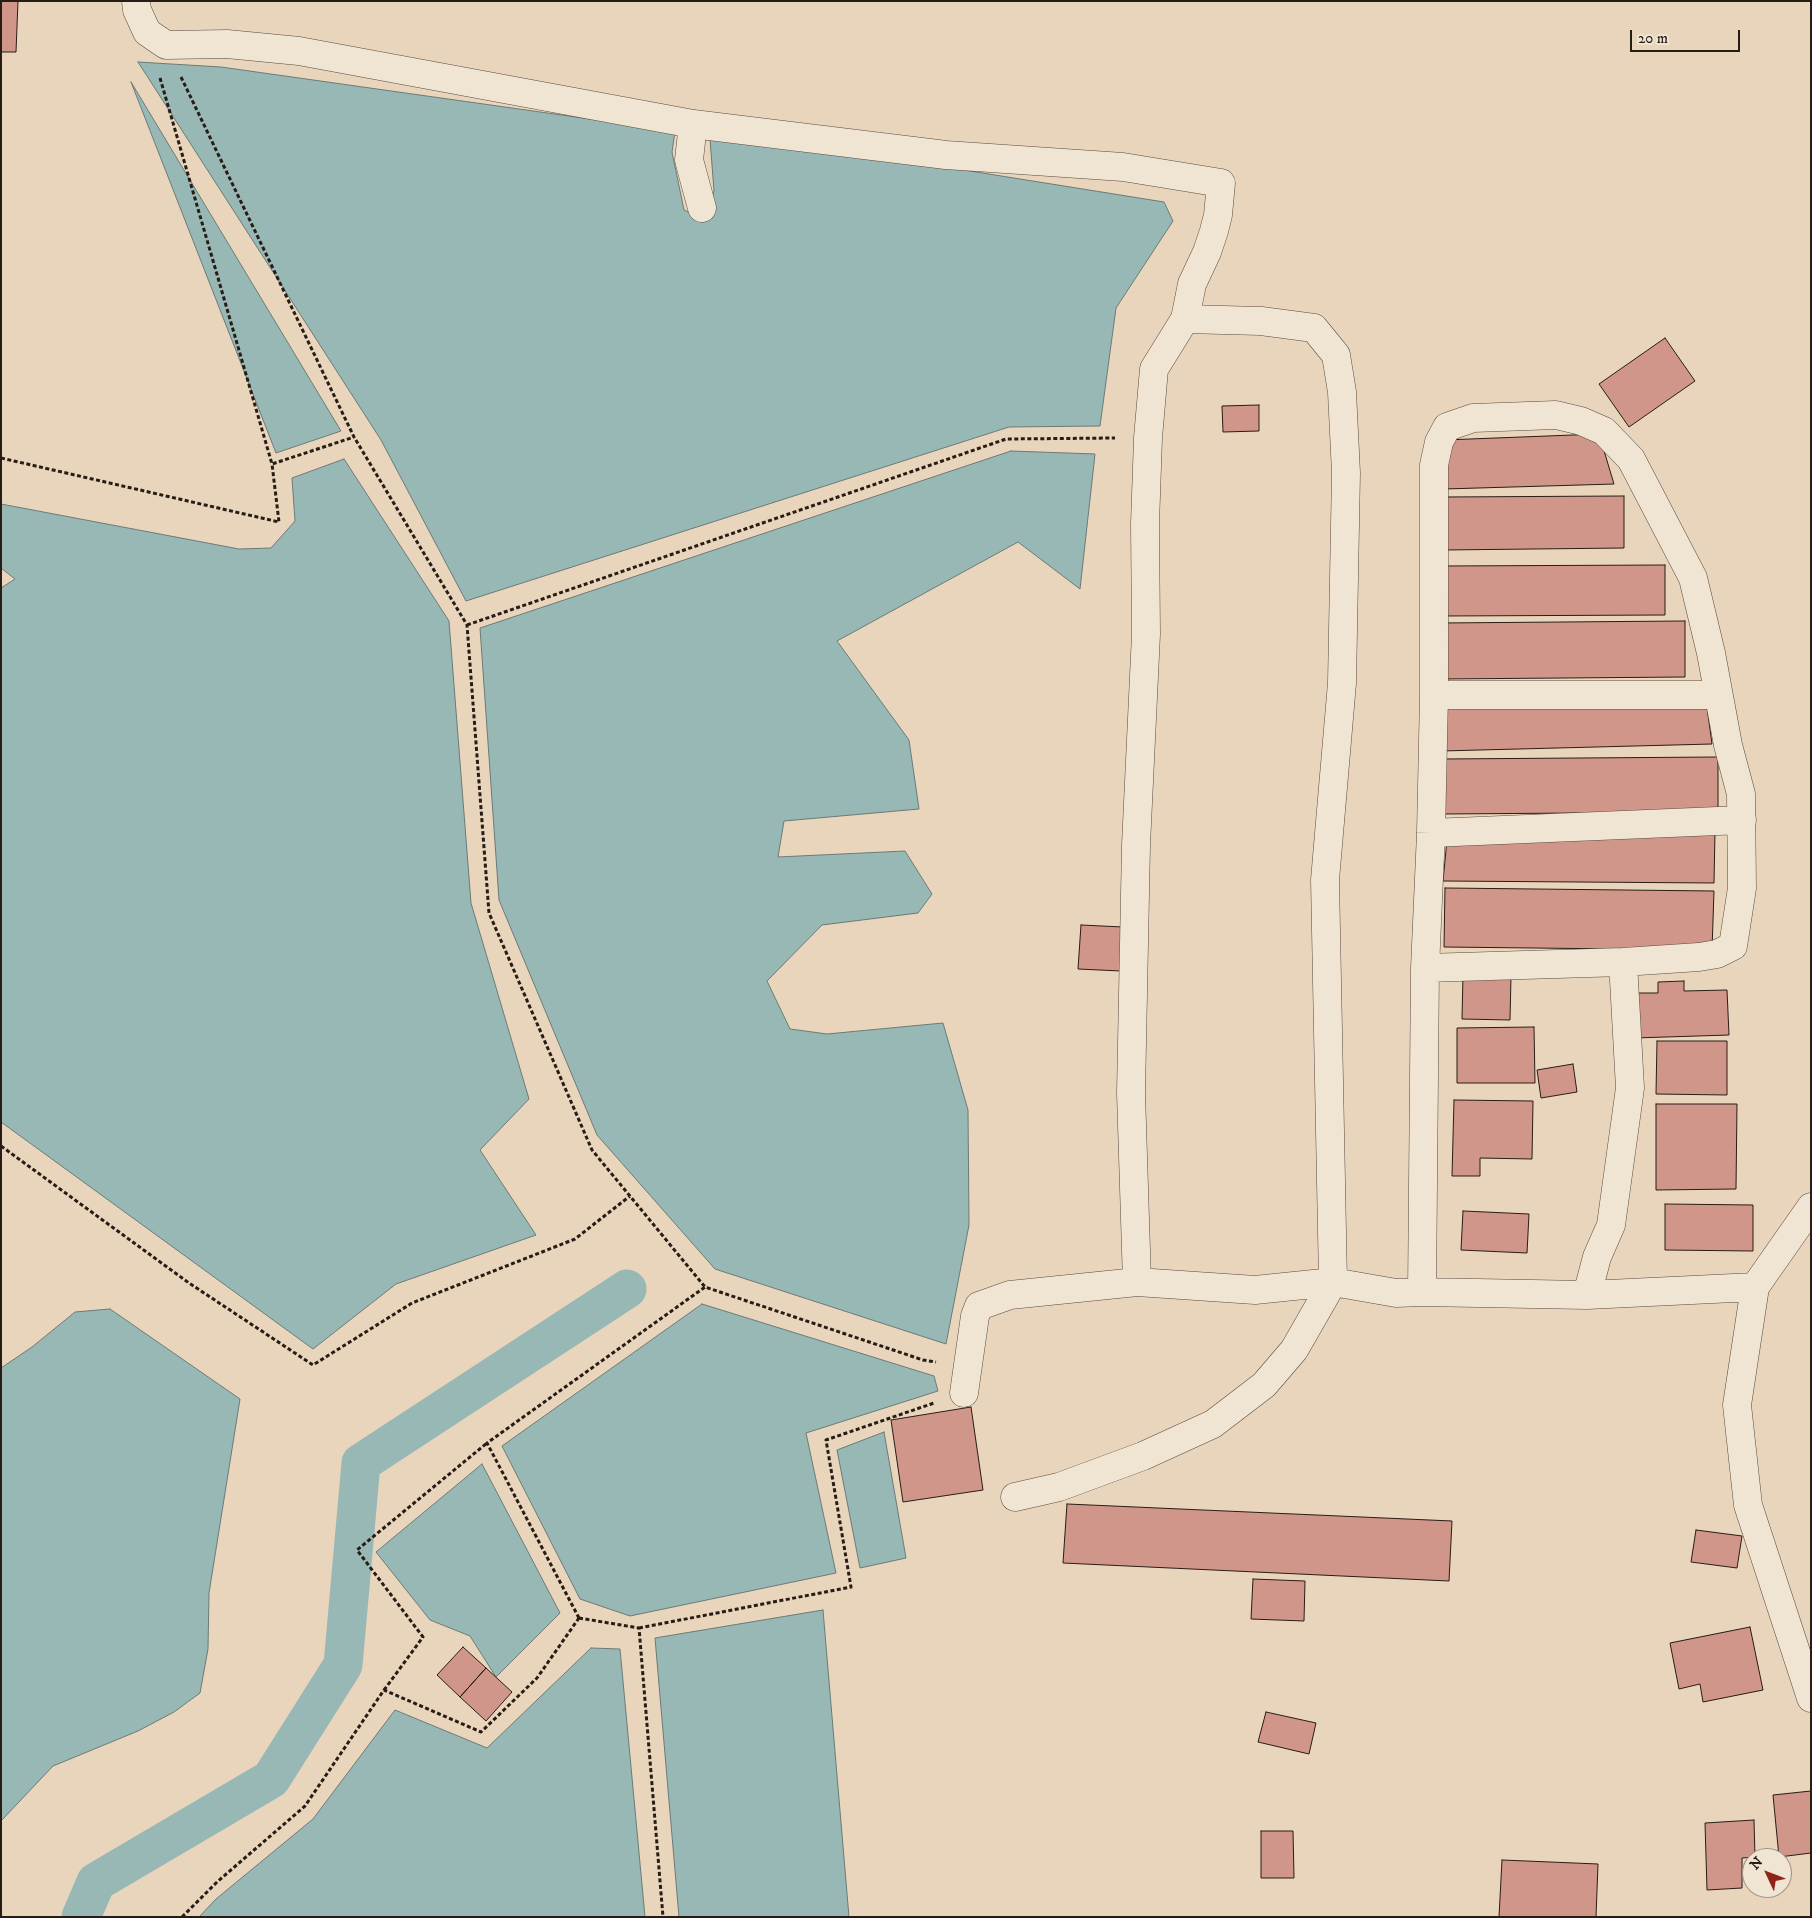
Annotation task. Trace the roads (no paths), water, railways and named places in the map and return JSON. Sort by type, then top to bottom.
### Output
[{"type":"street","points":[[136,1],[137,10],[156,38],[299,51],[694,124],[946,156],[1123,167],[1221,183],[1218,215],[1214,231],[1207,252],[1192,284],[1185,319],[1154,369],[1148,438],[1145,524],[1146,634],[1136,845],[1131,1093],[1137,1282]]},
{"type":"street","points":[[694,124],[690,160],[702,208]]},
{"type":"street","points":[[1015,1497],[1059,1487],[1143,1456],[1213,1424],[1264,1385],[1294,1350],[1333,1282],[1325,880],[1342,683],[1346,473],[1342,392],[1336,355],[1314,328],[1260,321],[1185,319]]},
{"type":"street","points":[[1422,1292],[1425,968],[1431,833],[1434,695],[1434,465],[1439,442],[1447,427],[1473,418],[1556,415],[1604,431],[1631,459],[1694,578],[1711,653],[1728,745],[1740,794],[1742,888],[1733,946],[1717,954],[1699,957],[1622,962],[1425,968]]},
{"type":"street","points":[[1434,695],[1718,695]]},
{"type":"street","points":[[1431,833],[1742,820]]},
{"type":"street","points":[[1587,1295],[1597,1257],[1611,1225],[1624,1146],[1630,1088],[1622,962]]},
{"type":"street","points":[[1811,1207],[1755,1287],[1737,1405],[1748,1505],[1811,1698]]},
{"type":"street","points":[[966,1380],[974,1316],[979,1306],[1010,1295],[1137,1282],[1254,1290],[1333,1282],[1396,1293],[1587,1295],[1755,1287]]},
{"type":"water","points":[[138,62],[221,67],[675,131],[672,152],[684,210],[706,220],[714,191],[710,139],[945,167],[1164,202],[1173,221],[1116,308],[1100,426],[1009,427],[466,601],[381,440]]},
{"type":"water","points":[[131,82],[341,431],[276,453]]},
{"type":"water","points":[[1011,451],[1095,454],[1080,589],[1018,542],[837,641],[909,740],[919,809],[784,821],[778,857],[905,851],[932,894],[918,913],[822,925],[767,981],[790,1029],[827,1034],[943,1023],[968,1110],[969,1225],[946,1344],[715,1269],[597,1135],[499,900],[480,628]]},
{"type":"water","points":[[344,459],[449,621],[471,903],[529,1099],[480,1150],[536,1235],[396,1284],[313,1349],[1,1122],[1,588],[15,579],[1,568],[1,504],[239,549],[271,548],[295,521],[292,478]]},
{"type":"water","points":[[702,1304],[934,1376],[938,1391],[806,1433],[836,1573],[630,1616],[580,1599],[502,1446]]},
{"type":"water","points":[[110,1309],[240,1399],[209,1593],[208,1649],[200,1693],[174,1712],[138,1731],[53,1766],[1,1821],[1,1368],[32,1347],[75,1312]]},
{"type":"water","points":[[884,1432],[906,1558],[860,1568],[837,1450]]},
{"type":"water","points":[[482,1464],[560,1613],[496,1677],[470,1636],[430,1620],[376,1552]]},
{"type":"water","points":[[823,1610],[849,1917],[679,1917],[655,1638]]},
{"type":"water","points":[[591,1648],[620,1649],[645,1917],[199,1917],[216,1899],[313,1819],[395,1710],[487,1748]]},
{"type":"waterway","points":[[81,1917],[96,1882],[271,1779],[343,1665],[361,1463],[627,1289]]}]
